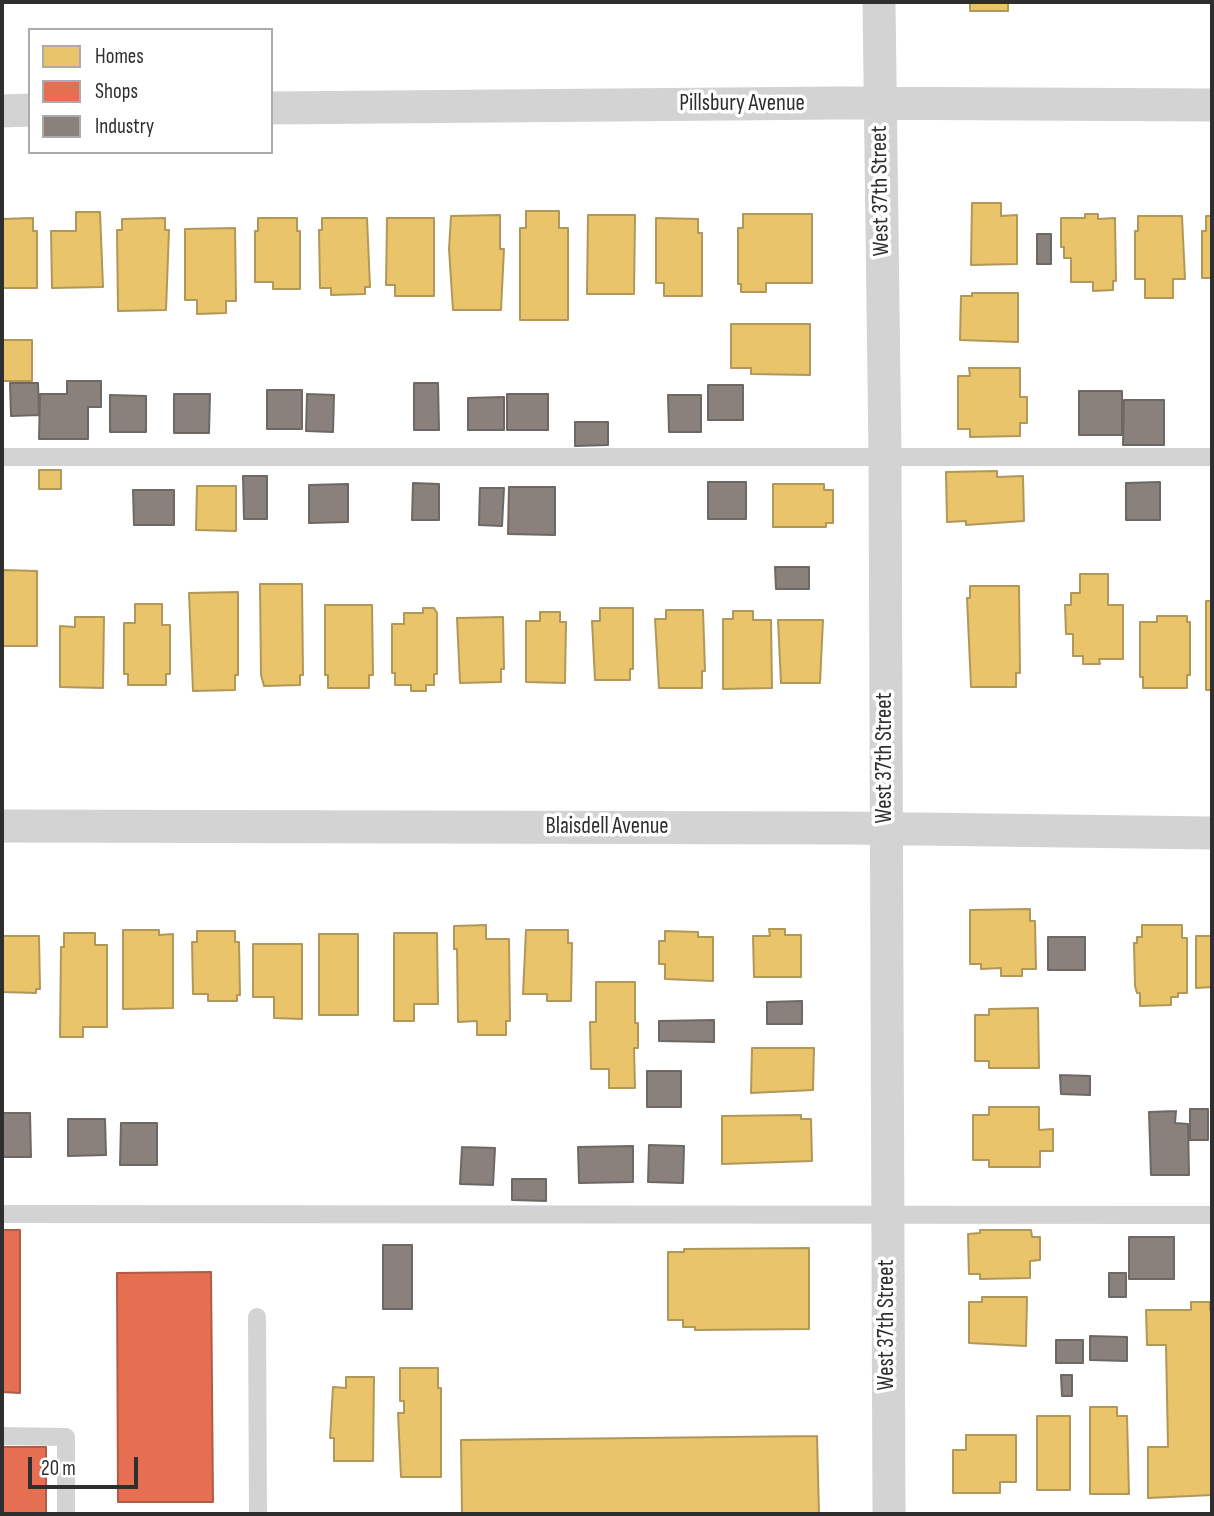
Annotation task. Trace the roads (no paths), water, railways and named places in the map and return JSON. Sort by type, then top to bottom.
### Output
[{"type":"street","name":"West 37th Street","points":[[879,2],[885,456],[889,1514]]},
{"type":"street","name":"Pillsbury Avenue","points":[[273,108],[880,103],[1212,105]]},
{"type":"street","points":[[2,111],[28,110]]},
{"type":"street","name":"Blaisdell Avenue","points":[[2,826],[885,829],[1212,833]]},
{"type":"lane","points":[[2,457],[1212,457]]},
{"type":"lane","points":[[2,1214],[1212,1215]]},
{"type":"lane","points":[[257,1317],[258,1514]]},
{"type":"lane","points":[[2,1436],[66,1437],[66,1514]]}]
